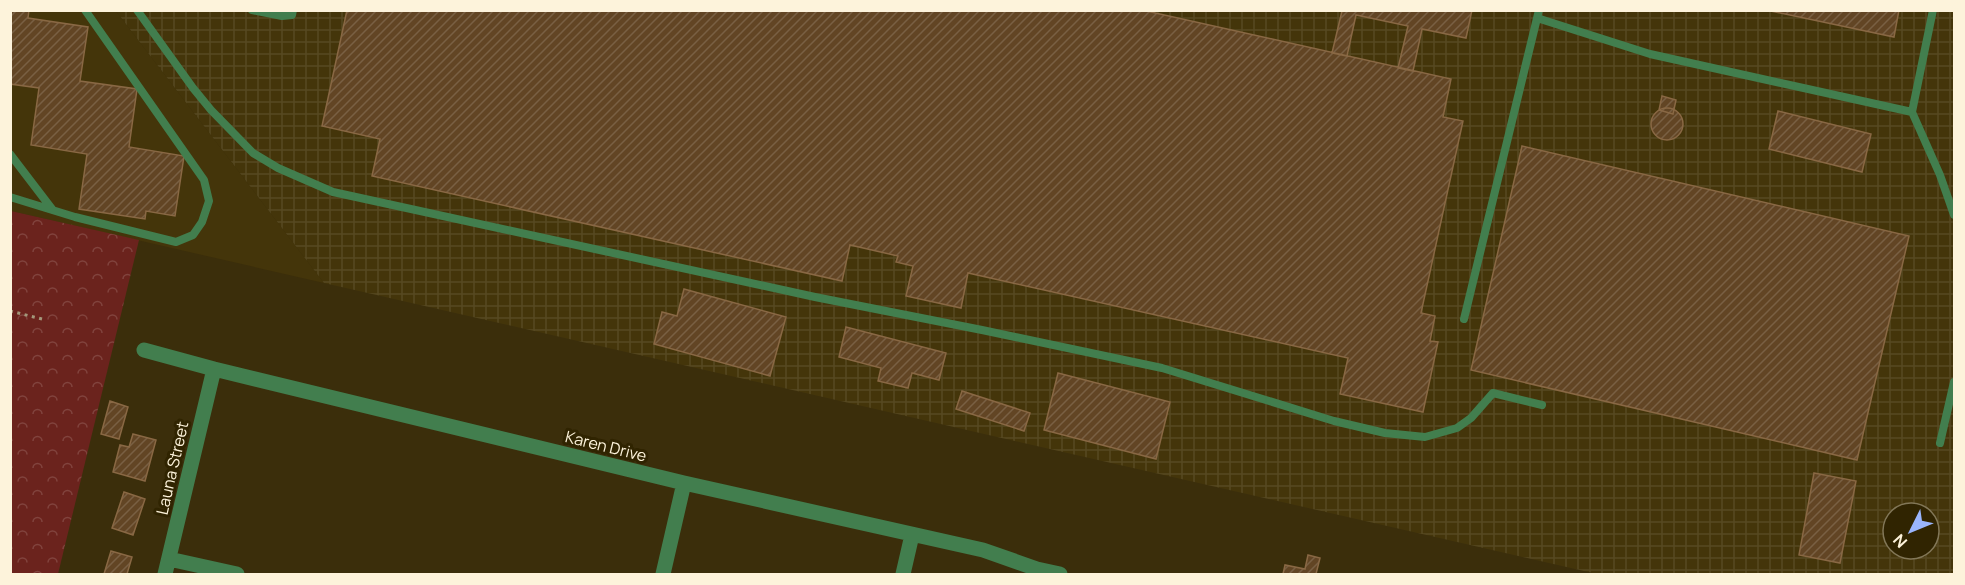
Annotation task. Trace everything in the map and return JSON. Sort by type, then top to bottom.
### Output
[{"type":"street","name":"Karen Drive","points":[[144,350],[684,483],[982,550],[1037,569],[1060,574]]},
{"type":"street","name":"Launa Street","points":[[165,574],[214,369]]},
{"type":"street","points":[[663,574],[684,483]]},
{"type":"street","points":[[903,574],[912,535]]},
{"type":"street","points":[[169,559],[237,574]]},
{"type":"lane","points":[[10,197],[176,242],[193,235],[202,222],[209,201],[204,180],[85,10]]},
{"type":"lane","points":[[137,10],[211,110],[253,153],[286,172],[333,192],[815,297],[1162,368],[1334,421],[1385,433],[1425,437],[1457,428],[1471,418],[1493,393],[1542,405]]},
{"type":"lane","points":[[252,10],[282,16],[291,15],[292,10]]},
{"type":"lane","points":[[1933,10],[1912,112],[1940,175],[1954,215]]},
{"type":"lane","points":[[1464,319],[1538,14],[1650,54],[1912,112]]},
{"type":"lane","points":[[10,154],[52,210]]},
{"type":"lane","points":[[1940,443],[1954,382]]},
{"type":"path","points":[[10,311],[46,320]]},
{"type":"shaded area","points":[[11,11],[116,11],[324,283],[11,211]]},
{"type":"shaded area","points":[[116,11],[1954,11],[1954,574],[1597,574],[324,283]]},
{"type":"green space","points":[[11,211],[139,240],[58,574],[11,574]]},
{"type":"building","points":[[10,10],[29,10],[28,18],[88,27],[80,81],[137,89],[129,147],[184,156],[175,216],[146,211],[145,219],[79,209],[87,154],[31,145],[39,88],[10,84]]},
{"type":"building","points":[[347,10],[1142,10],[1451,79],[1443,117],[1463,121],[1421,313],[1435,316],[1430,341],[1438,342],[1423,412],[1340,394],[1348,358],[968,273],[961,308],[906,296],[913,266],[896,262],[898,256],[850,245],[842,281],[372,176],[380,139],[322,126]]},
{"type":"building","points":[[1338,10],[1472,10],[1466,38],[1422,29],[1413,71],[1398,68],[1408,26],[1356,15],[1347,56],[1332,53],[1342,11]]},
{"type":"building","points":[[1766,10],[1899,10],[1894,37]]},
{"type":"building","points":[[1662,96],[1676,100],[1673,114],[1659,110]]},
{"type":"building","points":[[1667,108],[1678,113],[1683,124],[1678,135],[1667,140],[1656,135],[1651,124],[1656,113]]},
{"type":"building","points":[[1778,111],[1871,134],[1862,172],[1769,149]]},
{"type":"building","points":[[1522,146],[1909,236],[1857,460],[1471,370]]},
{"type":"building","points":[[684,289],[786,317],[770,376],[654,344],[662,312],[677,316]]},
{"type":"building","points":[[846,327],[946,353],[939,380],[912,373],[908,388],[878,381],[881,368],[839,357]]},
{"type":"building","points":[[1058,373],[1170,402],[1156,459],[1044,430]]},
{"type":"building","points":[[962,391],[1030,413],[1024,431],[956,409]]},
{"type":"building","points":[[110,401],[128,407],[119,439],[101,434]]},
{"type":"building","points":[[133,434],[156,440],[145,481],[113,472],[120,445],[129,447]]},
{"type":"building","points":[[1814,473],[1856,481],[1840,563],[1799,555]]},
{"type":"building","points":[[124,492],[145,499],[133,535],[112,528]]},
{"type":"building","points":[[111,551],[132,557],[127,574],[104,574]]},
{"type":"building","points":[[1308,555],[1320,558],[1316,574],[1283,574],[1285,565],[1305,569]]}]
